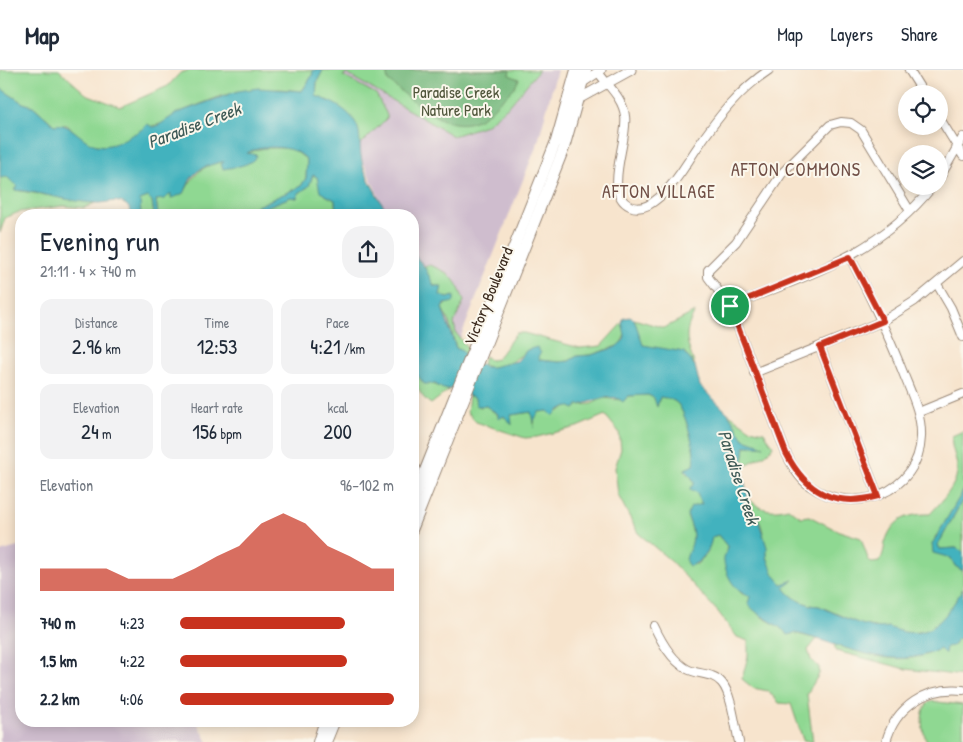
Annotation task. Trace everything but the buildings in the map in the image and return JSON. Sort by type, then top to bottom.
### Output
[{"type":"main road","name":"Victory Boulevard","points":[[573,102],[572,90],[576,70]]},
{"type":"main road","name":"Victory Boulevard","points":[[419,486],[456,404],[556,141],[583,81],[586,70]]},
{"type":"main road","name":"Victory Boulevard","points":[[419,510],[456,404]]},
{"type":"main road","points":[[318,742],[323,727]]},
{"type":"main road","points":[[326,742],[332,727]]},
{"type":"street","points":[[573,102],[609,84],[631,70]]},
{"type":"street","points":[[572,90],[600,71],[609,84],[624,108],[626,123],[616,184],[621,198],[629,205],[637,207],[648,206],[677,180],[712,125],[749,85],[769,70]]},
{"type":"street","points":[[910,70],[919,85]]},
{"type":"street","points":[[850,257],[883,321],[919,412],[921,438],[914,463],[900,482],[878,496],[852,501],[838,499],[820,492],[803,481],[786,453],[730,306],[708,277],[708,270],[736,242],[783,172],[830,125],[841,122],[851,123],[861,130],[910,212]]},
{"type":"street","points":[[948,132],[963,156]]},
{"type":"street","points":[[948,165],[963,137]]},
{"type":"street","points":[[730,306],[850,257],[878,238],[910,212],[925,195]]},
{"type":"street","points":[[754,373],[883,321],[937,284],[963,261]]},
{"type":"street","points":[[937,284],[951,308],[963,337]]},
{"type":"street","points":[[820,347],[878,496]]},
{"type":"street","points":[[919,412],[963,394]]},
{"type":"street","points":[[654,626],[664,646],[686,668],[713,676],[722,682],[728,693],[739,742]]},
{"type":"street","points":[[886,742],[896,718],[913,702],[926,694],[943,690],[963,690]]},
{"type":"shaded area","points":[[262,70],[338,70],[486,125],[510,105],[539,70],[557,70],[538,142],[454,354],[419,285],[419,209],[384,209],[360,155]]},
{"type":"shaded area","points":[[15,548],[15,727],[200,727],[208,742],[0,742],[0,552]]},
{"type":"green space","points":[[0,70],[59,70],[86,94],[120,107],[168,86],[180,73],[190,70],[313,70],[312,76],[302,91],[279,89],[224,95],[177,113],[167,122],[143,129],[122,142],[107,146],[88,144],[67,125],[54,125],[33,106],[23,103],[0,88]]},
{"type":"green space","name":"Paradise Creek Nature Park","points":[[323,70],[539,70],[510,105],[486,125],[453,136],[347,74],[343,76],[376,94],[387,115],[387,118],[358,147],[359,134],[316,96],[317,82]]},
{"type":"green space","name":"Paradise Creek Nature Park","points":[[386,70],[510,70],[509,75],[519,79],[512,90],[482,117],[468,123],[454,123],[441,119],[427,111],[388,81]]},
{"type":"green space","points":[[264,148],[293,149],[307,160],[306,178],[301,186],[251,209],[157,209],[156,200],[171,192],[172,195],[184,193],[190,182],[203,168],[219,162],[250,155],[247,153]]},
{"type":"green space","points":[[313,174],[317,177],[325,195],[335,200],[336,209],[259,209],[291,197],[297,198],[299,193],[309,186]]},
{"type":"green space","points":[[2,176],[7,177],[19,187],[15,190],[95,203],[84,208],[63,206],[41,209],[15,209],[15,214],[5,218],[0,233],[0,178]]},
{"type":"green space","points":[[148,197],[152,201],[153,209],[140,209],[139,200]]},
{"type":"green space","points":[[429,265],[452,278],[464,301],[454,323],[456,333],[469,350],[466,357],[462,351],[456,348],[449,322],[442,308],[454,296],[448,298],[440,295],[441,286],[434,286],[423,266]]},
{"type":"green space","points":[[695,312],[688,327],[687,339],[695,366],[684,352],[646,347],[640,342],[634,319],[664,328]]},
{"type":"green space","points":[[622,323],[625,335],[620,345],[591,355],[577,356],[569,361],[559,362],[539,360],[538,356],[527,350],[512,361],[500,366],[487,367],[482,364],[485,356],[490,360],[497,359],[516,333],[524,333],[580,348],[601,346]]},
{"type":"green space","points":[[419,376],[424,381],[449,390],[431,404],[424,398],[419,390]]},
{"type":"green space","points":[[469,395],[475,398],[480,407],[486,406],[499,416],[510,418],[511,415],[531,412],[534,425],[535,417],[539,412],[548,411],[554,414],[568,406],[591,404],[604,398],[621,400],[628,396],[648,395],[654,398],[657,405],[660,397],[667,398],[678,404],[687,425],[695,460],[694,466],[685,469],[685,472],[692,477],[702,504],[699,507],[694,506],[687,517],[693,533],[696,565],[707,554],[712,537],[718,535],[727,546],[725,556],[735,585],[742,594],[750,596],[762,617],[783,629],[788,635],[794,633],[817,639],[808,650],[811,660],[819,667],[819,674],[807,694],[813,742],[803,740],[791,704],[779,703],[768,691],[753,688],[742,679],[748,656],[748,641],[737,637],[719,613],[672,562],[638,533],[618,495],[615,468],[621,449],[619,432],[605,415],[577,427],[537,437],[525,438],[476,422],[467,412]]},
{"type":"green space","points":[[728,413],[750,429],[764,432],[773,446],[767,453],[749,463],[742,470],[745,446],[762,446],[744,439]]},
{"type":"green space","points":[[963,431],[963,491],[942,529],[935,537],[937,553],[951,558],[955,566],[963,571],[963,589],[945,618],[926,631],[901,634],[897,631],[862,625],[819,606],[804,603],[795,598],[784,587],[792,581],[782,584],[776,578],[768,561],[761,524],[750,507],[750,500],[768,510],[788,508],[801,517],[809,516],[836,530],[861,538],[868,559],[872,563],[879,562],[888,535],[896,523],[914,515],[930,514],[952,486],[957,473],[957,467],[952,436]]},
{"type":"green space","points":[[963,499],[963,552],[956,548],[940,549],[938,545]]},
{"type":"green space","points":[[957,639],[963,639],[963,676],[906,669],[836,651],[834,644],[887,658],[899,659],[926,655],[940,649],[944,653],[946,647]]},
{"type":"green space","points":[[930,701],[963,705],[963,742],[927,742],[922,715]]},
{"type":"water","name":"Paradise Creek","points":[[313,70],[323,70],[317,82],[316,96],[329,101],[348,113],[357,125],[365,171],[385,209],[336,209],[335,200],[320,192],[317,177],[313,175],[309,186],[299,193],[297,198],[291,197],[261,209],[251,209],[301,186],[306,178],[307,160],[302,155],[287,149],[270,147],[247,153],[257,155],[251,162],[242,165],[223,169],[221,164],[224,162],[221,162],[201,169],[192,178],[182,194],[171,198],[171,193],[165,199],[156,200],[157,209],[153,209],[152,201],[148,197],[140,200],[141,209],[129,209],[124,203],[113,201],[86,202],[14,190],[18,187],[7,177],[0,178],[0,88],[23,103],[33,106],[54,125],[63,125],[93,144],[102,146],[114,144],[138,132],[147,124],[153,127],[159,125],[177,113],[238,91],[258,88],[302,91],[312,76]]},
{"type":"water","name":"Paradise Creek","points":[[419,260],[434,286],[442,286],[440,295],[448,298],[454,296],[454,302],[444,304],[442,308],[456,348],[462,351],[466,357],[485,367],[517,361],[527,350],[537,347],[541,353],[538,356],[539,360],[559,362],[569,361],[577,356],[591,355],[616,347],[624,340],[625,335],[622,323],[624,318],[630,317],[634,319],[643,345],[684,352],[695,366],[700,386],[728,413],[744,439],[764,446],[745,446],[742,470],[750,507],[757,516],[767,547],[767,557],[774,575],[782,584],[794,580],[784,587],[787,591],[804,603],[819,606],[863,625],[881,628],[888,627],[902,632],[914,633],[924,631],[941,620],[963,589],[963,639],[957,639],[953,646],[946,647],[945,654],[940,649],[922,656],[904,658],[868,654],[795,633],[788,635],[752,609],[748,604],[750,596],[740,592],[732,583],[724,562],[727,546],[718,535],[712,537],[707,551],[701,559],[689,566],[686,559],[693,535],[687,515],[691,507],[702,504],[696,492],[689,489],[694,485],[694,481],[685,469],[694,465],[692,444],[681,409],[672,400],[660,397],[657,407],[654,398],[648,395],[628,396],[623,402],[613,398],[602,399],[578,405],[575,409],[568,406],[559,410],[553,416],[548,411],[539,412],[533,422],[534,428],[531,412],[511,415],[512,425],[504,416],[498,419],[498,414],[486,406],[476,406],[475,398],[454,389],[443,389],[435,384],[424,384],[419,377]]},
{"type":"water","points":[[963,491],[963,499],[938,545],[940,549],[956,548],[963,552],[963,571],[955,566],[951,558],[933,553],[932,544]]},
{"type":"district","name":"AFTON COMMONS","points":[[796,169]]},
{"type":"district","name":"AFTON VILLAGE","points":[[659,191]]},
{"type":"route","points":[[850,257],[883,321],[820,347],[878,496],[852,501],[838,499],[820,492],[803,481],[786,453],[730,306],[850,257]]}]
